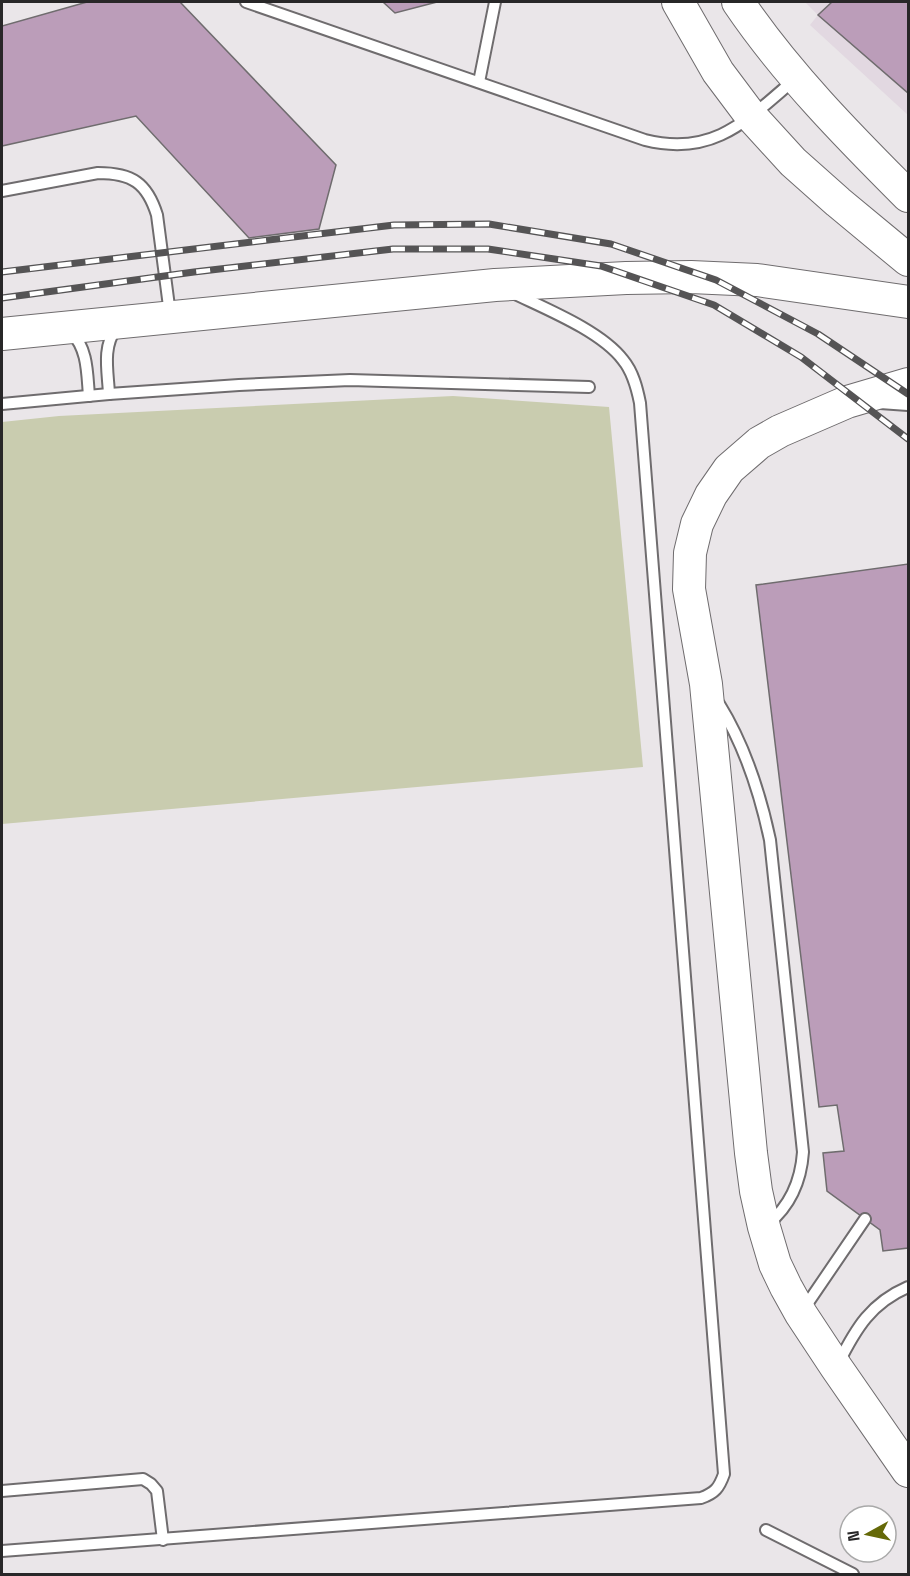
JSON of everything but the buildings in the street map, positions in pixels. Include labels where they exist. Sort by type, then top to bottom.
[{"type":"main road","points":[[678,2],[718,72],[751,116],[801,169],[909,260]]},
{"type":"main road","points":[[738,2],[796,78],[868,156],[909,196]]},
{"type":"main road","points":[[2,333],[495,285],[626,278],[691,276],[756,280],[909,302]]},
{"type":"main road","points":[[909,384],[847,402],[780,431],[759,443],[729,469],[711,495],[697,524],[690,553],[689,577],[689,589],[706,684],[751,1153],[764,1227],[775,1264],[801,1314],[909,1471]]},
{"type":"lane","points":[[246,2],[662,144],[696,144],[732,130],[796,78]]},
{"type":"lane","points":[[479,82],[495,2]]},
{"type":"lane","points":[[2,190],[98,173],[114,172],[130,177],[143,187],[152,200],[157,215],[170,317]]},
{"type":"lane","points":[[2,1551],[701,1498],[713,1494],[720,1486],[724,1474],[640,403],[635,381],[623,360],[605,342],[585,329],[495,285]]},
{"type":"lane","points":[[109,394],[107,350],[114,332],[125,321]]},
{"type":"lane","points":[[66,327],[74,335],[85,354],[89,396]]},
{"type":"lane","points":[[2,404],[239,385],[350,380],[589,387]]},
{"type":"lane","points":[[847,402],[909,405]]},
{"type":"lane","points":[[706,684],[721,708],[746,759],[761,803],[770,840],[803,1152],[800,1176],[795,1191],[787,1205],[764,1227]]},
{"type":"lane","points":[[801,1314],[865,1219]]},
{"type":"lane","points":[[836,1367],[851,1338],[869,1313],[887,1298],[909,1287]]},
{"type":"lane","points":[[2,1491],[143,1479],[157,1491],[163,1539]]},
{"type":"lane","points":[[766,1530],[853,1575]]},
{"type":"shaded area","points":[[805,2],[908,2],[908,115],[810,25],[818,15]]},
{"type":"green space","points":[[453,396],[609,407],[643,767],[2,824],[2,422],[59,416]]},
{"type":"railway","points":[[2,272],[394,225],[489,224],[611,244],[716,280],[818,334],[908,394]]},
{"type":"railway","points":[[2,298],[194,272],[393,249],[488,249],[601,266],[714,305],[801,357],[908,439]]}]
